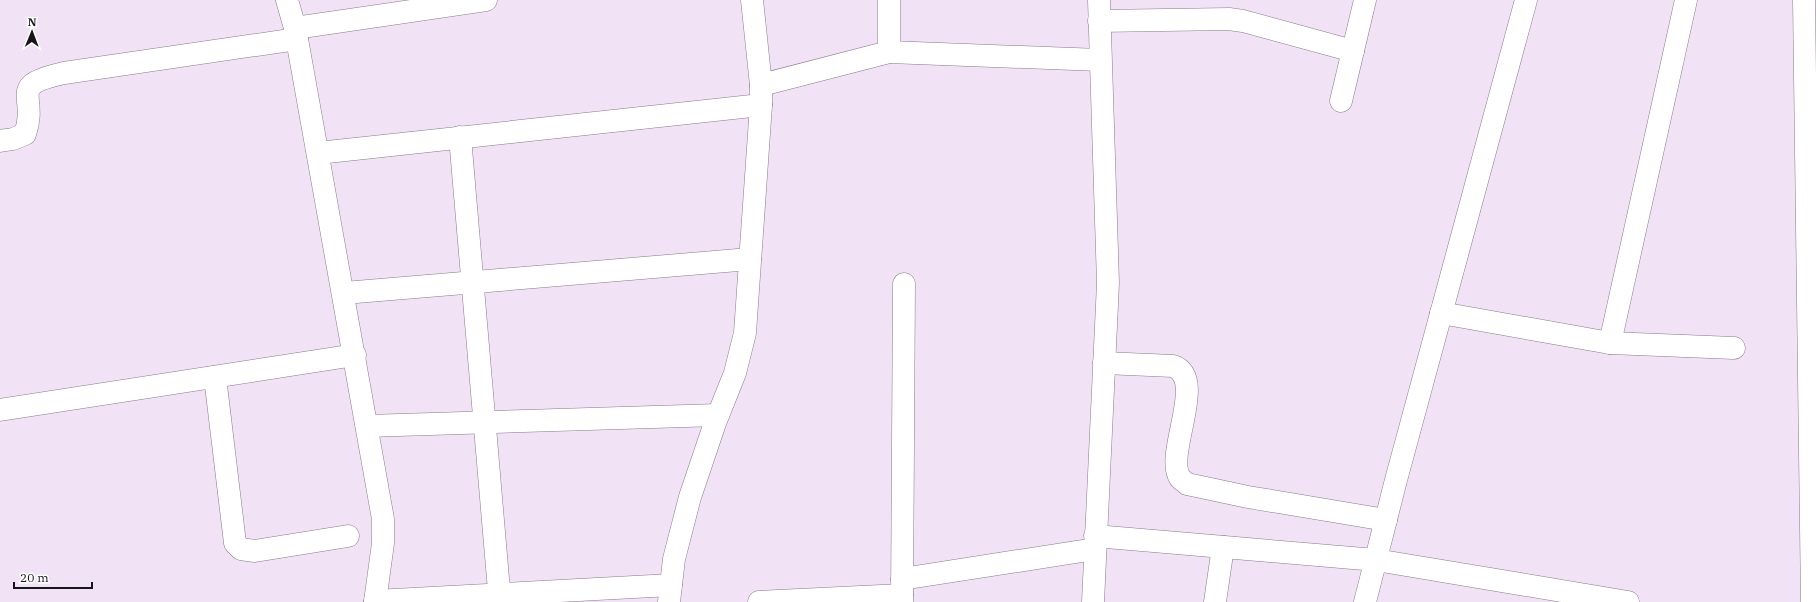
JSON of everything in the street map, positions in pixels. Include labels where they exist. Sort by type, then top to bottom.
[{"type":"street","points":[[287,0],[296,33],[344,293],[383,519],[383,544],[375,602],[670,594],[674,558],[690,497],[718,415],[735,373],[745,333],[761,95],[752,0]]},
{"type":"street","points":[[0,141],[13,139],[25,134],[29,121],[27,92],[32,83],[44,77],[64,72],[486,0]]},
{"type":"street","points":[[889,0],[889,52]]},
{"type":"street","points":[[1093,602],[1108,283],[1099,0]]},
{"type":"street","points":[[1341,101],[1365,0]]},
{"type":"street","points":[[1365,602],[1441,313],[1526,0]]},
{"type":"street","points":[[1610,343],[1686,0]]},
{"type":"street","points":[[1804,0],[1812,602]]},
{"type":"street","points":[[1099,21],[1229,19],[1243,21],[1353,51]]},
{"type":"street","points":[[318,153],[460,138],[761,95],[889,52],[1100,60]]},
{"type":"street","points":[[460,138],[499,598]]},
{"type":"street","points":[[344,293],[750,258]]},
{"type":"street","points":[[902,592],[904,284]]},
{"type":"street","points":[[1441,313],[1610,343],[1734,348]]},
{"type":"street","points":[[0,410],[355,355]]},
{"type":"street","points":[[1104,362],[1173,366],[1180,368],[1187,380],[1187,396],[1177,462],[1180,477],[1187,484],[1248,497],[1386,520]]},
{"type":"street","points":[[215,377],[235,543],[241,549],[256,551],[348,536]]},
{"type":"street","points":[[367,426],[718,415]]},
{"type":"street","points":[[759,602],[902,592],[1095,542],[1223,547],[1376,560],[1628,602]]},
{"type":"street","points":[[1215,602],[1223,547]]}]
